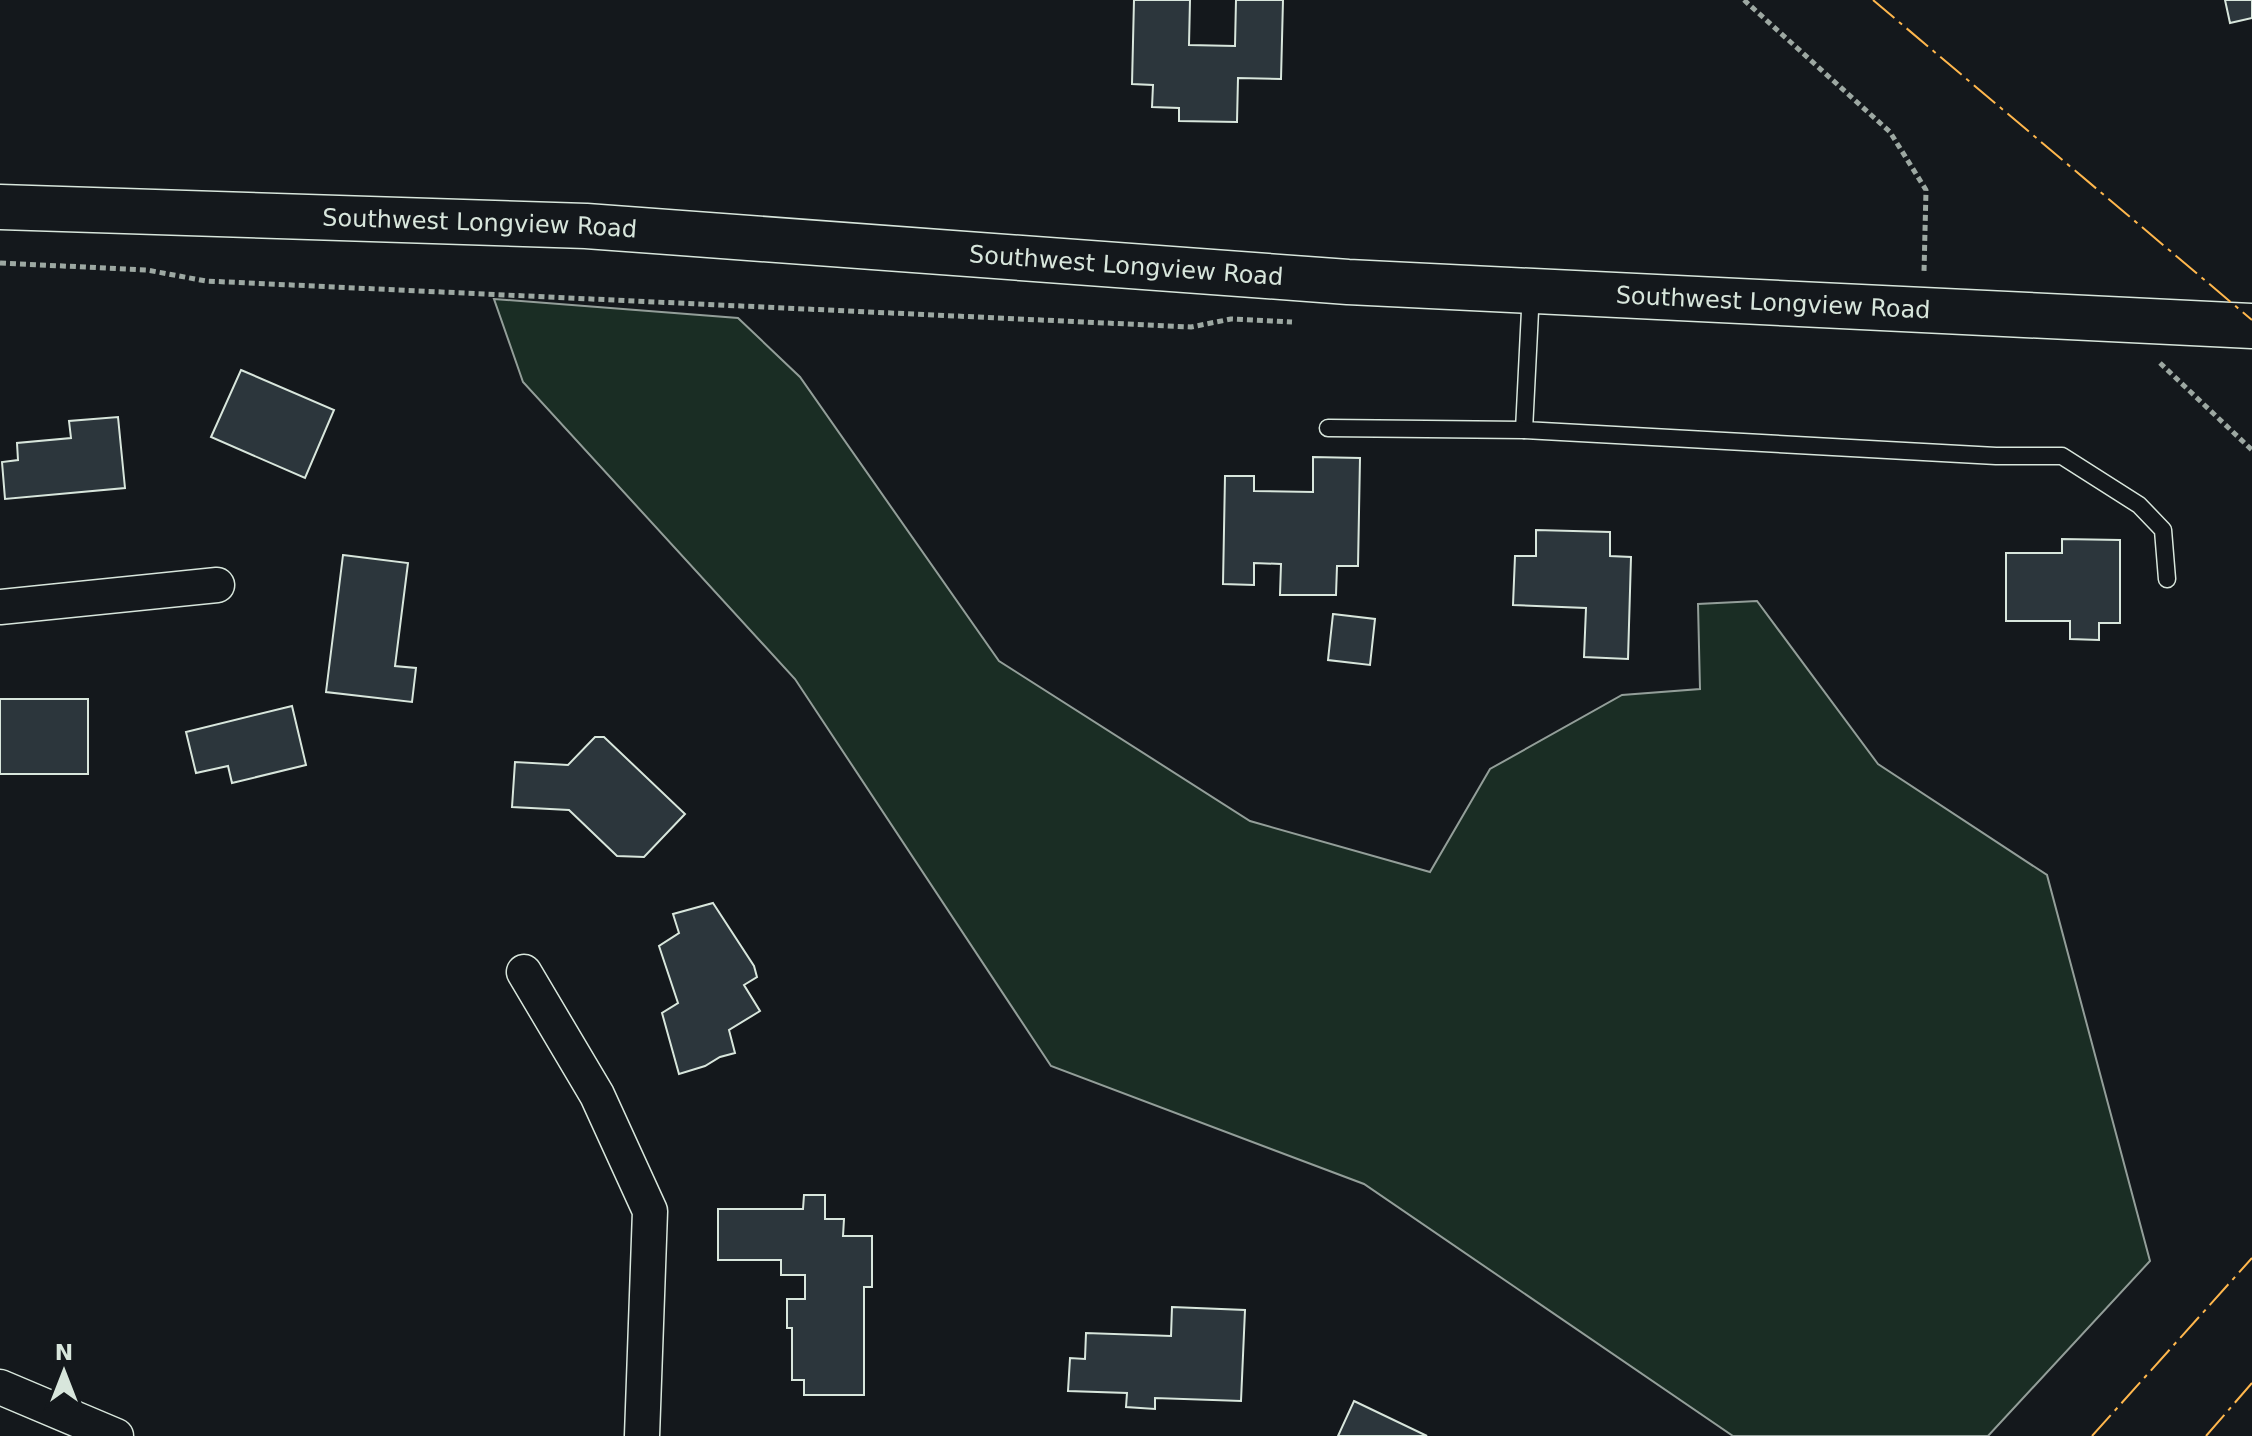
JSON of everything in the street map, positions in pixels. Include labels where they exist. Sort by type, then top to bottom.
[{"type":"street","name":"Southwest Longview Road","points":[[0,207],[586,226],[1348,282],[2252,326]]},
{"type":"street","points":[[0,607],[217,585]]},
{"type":"street","points":[[524,972],[597,1095],[650,1211],[642,1436]]},
{"type":"street","points":[[0,1387],[116,1436]]},
{"type":"lane","points":[[1524,430],[1531,290]]},
{"type":"lane","points":[[1328,428],[1524,430],[1996,456],[2062,456],[2139,505],[2163,530],[2167,579]]},
{"type":"path","points":[[1744,0],[1890,132],[1926,190],[1925,262]]},
{"type":"path","points":[[0,263],[147,270],[206,281],[1159,326],[1191,327],[1231,319],[1294,322]]},
{"type":"path","points":[[2159,361],[2252,450]]},
{"type":"green space","points":[[494,299],[738,318],[800,377],[999,661],[1250,821],[1430,872],[1490,769],[1622,695],[1700,689],[1698,604],[1757,601],[1878,764],[2047,875],[2150,1261],[1988,1436],[1733,1436],[1364,1184],[1051,1066],[795,679],[523,382]]},
{"type":"building","points":[[1134,0],[1190,0],[1189,45],[1235,46],[1236,0],[1283,0],[1281,79],[1238,78],[1237,122],[1179,121],[1179,108],[1152,107],[1153,85],[1132,84]]},
{"type":"building","points":[[2225,0],[2252,0],[2252,18],[2230,23]]},
{"type":"building","points":[[241,370],[334,410],[305,478],[211,437]]},
{"type":"building","points":[[118,417],[125,488],[5,499],[2,462],[18,460],[17,443],[71,438],[69,421]]},
{"type":"building","points":[[1313,457],[1360,458],[1358,566],[1337,566],[1336,595],[1280,595],[1281,564],[1254,563],[1254,585],[1223,584],[1225,476],[1254,476],[1254,491],[1313,492]]},
{"type":"building","points":[[1536,530],[1610,532],[1610,556],[1631,557],[1628,659],[1584,657],[1586,608],[1513,605],[1515,556],[1536,556]]},
{"type":"building","points":[[2062,539],[2120,540],[2120,623],[2099,623],[2099,640],[2070,639],[2070,621],[2006,621],[2006,553],[2062,553]]},
{"type":"building","points":[[343,555],[408,563],[395,666],[416,668],[412,702],[326,692]]},
{"type":"building","points":[[1333,614],[1375,619],[1370,665],[1328,660]]},
{"type":"building","points":[[0,699],[88,699],[88,774],[0,774]]},
{"type":"building","points":[[292,706],[306,765],[232,783],[228,766],[196,773],[186,732]]},
{"type":"building","points":[[595,737],[604,737],[685,814],[644,857],[617,856],[569,810],[512,807],[515,762],[568,765]]},
{"type":"building","points":[[713,903],[754,966],[757,977],[744,985],[760,1011],[729,1030],[735,1053],[679,1074],[662,1013],[678,1003],[659,946],[679,933],[673,914]]},
{"type":"building","points":[[804,1195],[825,1195],[825,1219],[844,1219],[843,1236],[872,1236],[872,1287],[864,1287],[864,1395],[804,1395],[804,1380],[792,1380],[792,1328],[787,1328],[787,1299],[805,1299],[805,1275],[781,1275],[781,1260],[718,1260],[718,1209],[803,1209]]},
{"type":"building","points":[[1172,1307],[1245,1310],[1241,1401],[1155,1398],[1155,1409],[1126,1407],[1127,1393],[1068,1391],[1070,1358],[1085,1359],[1086,1333],[1171,1336]]},
{"type":"building","points":[[1354,1401],[1427,1436],[1338,1436]]},
{"type":"power","points":[[1873,0],[2252,320]]},
{"type":"power","points":[[2092,1436],[2252,1258]]},
{"type":"power","points":[[2206,1436],[2252,1383]]}]
